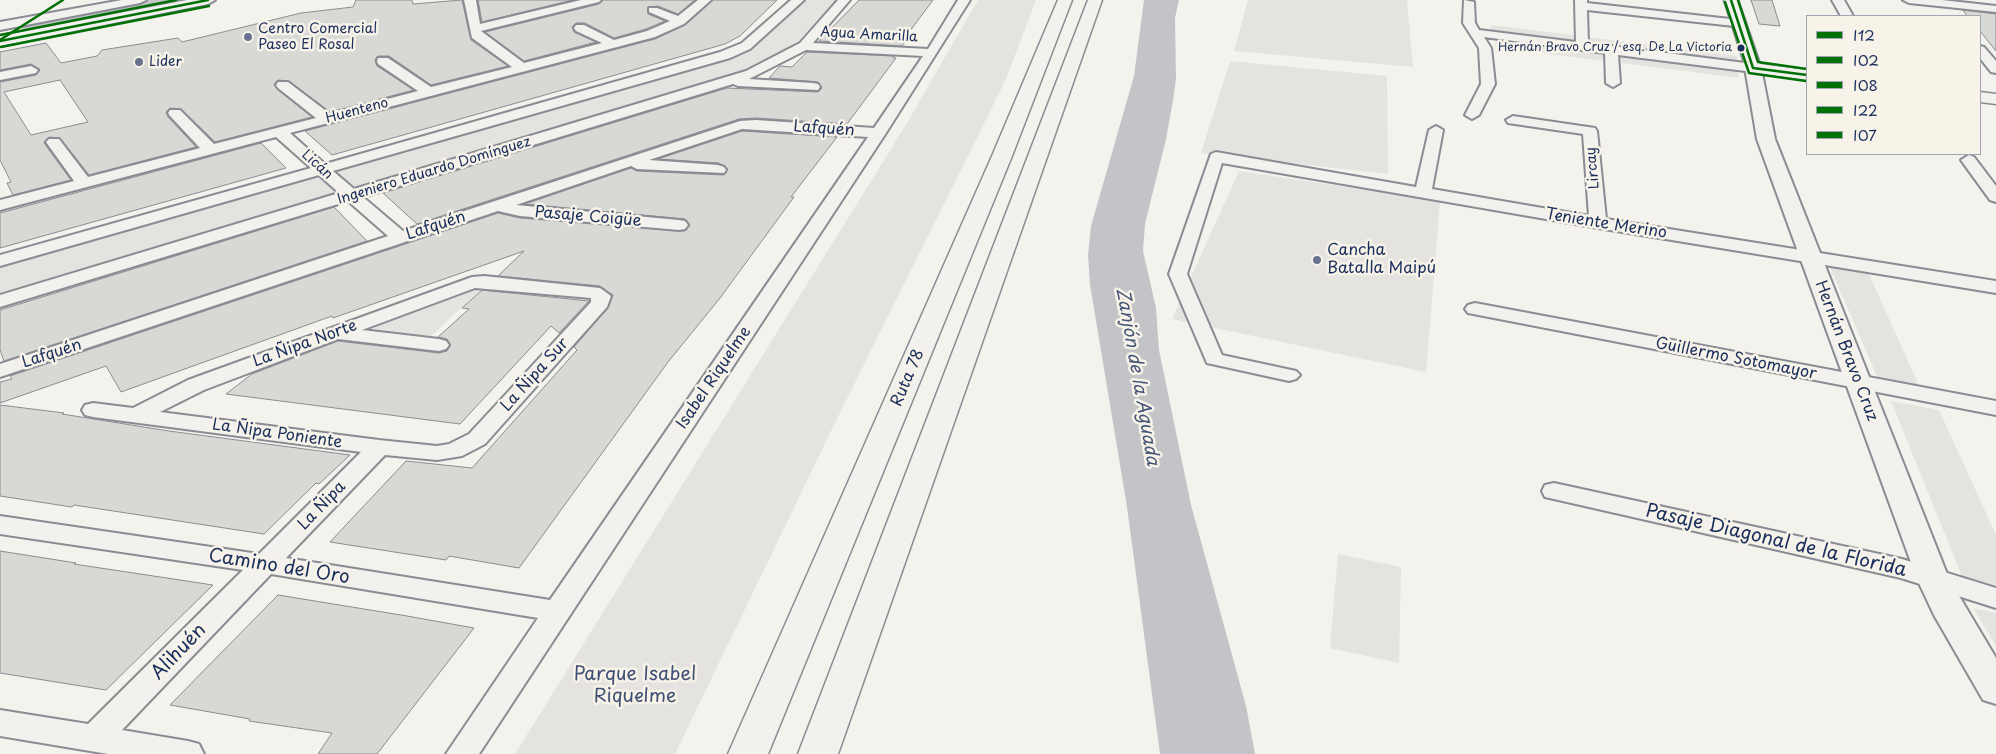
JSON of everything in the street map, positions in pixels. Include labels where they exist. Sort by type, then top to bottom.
[{"type":"main road","name":"Ruta 78","points":[[748,754],[1002,156],[1065,0]]},
{"type":"main road","points":[[818,754],[1094,0]]},
{"type":"main road","name":"Hernán Bravo Cruz","points":[[1731,0],[1753,68]]},
{"type":"main road","points":[[1753,68],[1806,75]]},
{"type":"main road","points":[[1981,96],[1996,99]]},
{"type":"street","points":[[0,41],[63,0]]},
{"type":"street","points":[[0,26],[140,0]]},
{"type":"street","points":[[0,41],[208,0]]},
{"type":"street","points":[[475,28],[595,0]]},
{"type":"street","name":"Huenteno","points":[[0,205],[660,31],[680,21],[705,0]]},
{"type":"street","name":"Ingeniero Eduardo Domínguez","points":[[0,261],[725,55],[746,46],[798,0]]},
{"type":"street","name":"Ingeniero Eduardo Domínguez","points":[[0,301],[730,81],[767,68],[804,46],[844,0]]},
{"type":"street","name":"Isabel Riquelme","points":[[462,754],[879,133],[932,53],[964,0]]},
{"type":"street","points":[[1838,0],[1846,15]]},
{"type":"street","points":[[1909,0],[1996,9]]},
{"type":"street","points":[[474,1],[476,35],[522,68]]},
{"type":"street","points":[[1468,2],[1469,23],[1478,33],[1485,48],[1488,84],[1472,115]]},
{"type":"street","points":[[1582,46],[1581,3],[1739,24]]},
{"type":"street","points":[[1942,3],[1951,15]]},
{"type":"street","points":[[653,10],[680,21]]},
{"type":"street","points":[[580,28],[613,44]]},
{"type":"street","points":[[1478,33],[1753,68]]},
{"type":"street","name":"Agua Amarilla","points":[[804,46],[932,53]]},
{"type":"street","points":[[1611,50],[1613,84]]},
{"type":"street","points":[[1987,55],[1996,70]]},
{"type":"street","points":[[383,61],[429,92]]},
{"type":"street","name":"Hernán Bravo Cruz","points":[[1753,68],[1762,126],[1933,579],[1946,606],[1996,689]]},
{"type":"street","points":[[0,76],[31,70]]},
{"type":"street","points":[[730,81],[813,87]]},
{"type":"street","points":[[283,85],[327,119]]},
{"type":"street","points":[[175,113],[211,150]]},
{"type":"street","name":"Lircay","points":[[1513,120],[1590,131],[1598,223]]},
{"type":"street","name":"Lafquén","points":[[0,371],[746,124],[879,133]]},
{"type":"street","points":[[1423,192],[1436,130]]},
{"type":"street","name":"Licán","points":[[279,132],[400,238]]},
{"type":"street","points":[[54,142],[84,183]]},
{"type":"street","name":"Teniente Merino","points":[[1289,375],[1214,359],[1178,274],[1216,157],[1598,223],[1996,287]]},
{"type":"street","points":[[1969,160],[1996,197]]},
{"type":"street","points":[[627,163],[718,170]]},
{"type":"street","name":"Pasaje Coigüe","points":[[498,206],[520,211],[679,225]]},
{"type":"street","name":"La Ñipa Sur","points":[[461,449],[477,439],[600,303],[601,296],[593,292],[477,282]]},
{"type":"street","name":"La Ñipa Norte","points":[[137,415],[196,385],[477,282]]},
{"type":"street","name":"Guillermo Sotomayor","points":[[1475,309],[1996,408]]},
{"type":"street","points":[[336,333],[438,345]]},
{"type":"street","name":"La Ñipa Poniente","points":[[93,410],[436,454],[461,449]]},
{"type":"street","name":"La Ñipa","points":[[265,564],[379,447]]},
{"type":"street","name":"Pasaje Diagonal de la Florida","points":[[1554,491],[1893,566],[1996,598]]},
{"type":"street","name":"Camino del Oro","points":[[0,525],[265,564],[557,611]]},
{"type":"street","name":"Alihuén","points":[[94,739],[265,564]]},
{"type":"street","points":[[0,723],[188,754]]},
{"type":"shaded area","points":[[802,0],[836,0],[793,46],[778,57],[746,72],[0,296],[0,265],[752,47],[766,37]]},
{"type":"shaded area","name":"Parque Isabel Riquelme","points":[[978,0],[1036,0],[1006,79],[831,431],[675,754],[515,754],[904,128]]},
{"type":"shaded area","points":[[1248,0],[1407,0],[1413,67],[1234,51]]},
{"type":"shaded area","points":[[1492,25],[1737,56],[1738,63],[1490,31]]},
{"type":"shaded area","points":[[1497,38],[1737,70],[1739,78],[1495,47]]},
{"type":"shaded area","points":[[1230,61],[1387,76],[1388,174],[1201,153]]},
{"type":"shaded area","name":"Cancha Batalla Maipú","points":[[1239,171],[1440,201],[1426,372],[1172,319]]},
{"type":"shaded area","points":[[1829,265],[1868,272],[1921,390],[1880,383]]},
{"type":"shaded area","points":[[473,287],[482,288],[428,339],[369,332],[368,327]]},
{"type":"shaded area","points":[[1891,401],[1939,410],[1996,535],[1996,593],[1966,586]]},
{"type":"shaded area","points":[[1338,554],[1401,567],[1399,663],[1330,648]]},
{"type":"shaded area","points":[[1973,608],[1996,613],[1996,646]]},
{"type":"water","name":"Zanjón de la Aguada","points":[[1144,0],[1179,0],[1175,18],[1176,79],[1173,101],[1166,139],[1145,224],[1143,251],[1156,308],[1159,350],[1191,505],[1246,706],[1255,754],[1160,754],[1127,507],[1090,285],[1088,255],[1091,226],[1134,76]]},
{"type":"building","points":[[356,0],[412,0],[413,4],[462,0],[471,40],[508,66],[431,85],[389,56],[378,56],[375,60],[377,66],[414,90],[330,112],[289,81],[278,80],[274,84],[277,89],[312,117],[215,142],[181,109],[170,108],[166,112],[168,117],[196,147],[89,175],[60,138],[49,137],[44,143],[71,180],[13,195],[7,183],[11,182],[0,160],[0,82],[36,75],[40,70],[31,64],[0,70],[0,52],[46,43],[61,63],[97,56],[102,50],[178,38],[182,42],[301,13],[353,7]],"holes":[[[60,80],[88,122],[31,135],[4,92]]]},
{"type":"building","points":[[478,0],[573,0],[482,22]]},
{"type":"building","points":[[603,0],[695,0],[678,14],[658,6],[648,7],[648,14],[665,21],[646,29],[614,38],[585,23],[576,23],[572,27],[574,32],[596,42],[524,61],[485,32],[599,4]]},
{"type":"building","points":[[713,0],[777,0],[740,36],[725,44],[332,155],[305,131],[655,39],[685,25]]},
{"type":"building","points":[[859,0],[933,0],[904,39],[907,39],[902,46],[819,41]]},
{"type":"building","points":[[1751,0],[1772,0],[1780,26],[1759,24]]},
{"type":"building","points":[[1963,10],[1996,14],[1996,51],[1981,32],[1981,15],[1966,15]]},
{"type":"building","points":[[807,52],[894,56],[893,58],[896,58],[847,124],[756,118],[739,119],[417,224],[383,193],[727,88],[818,92],[822,88],[818,82],[769,78],[780,66],[792,67]]},
{"type":"building","points":[[742,131],[837,137],[791,197],[794,197],[720,298],[668,362],[519,568],[449,556],[446,560],[330,542],[406,461],[472,468],[577,350],[574,347],[608,308],[613,295],[600,286],[498,276],[524,251],[333,318],[332,316],[121,392],[106,366],[0,403],[0,382],[12,379],[10,376],[498,213],[520,218],[685,231],[690,225],[685,219],[525,204],[631,168],[637,171],[724,175],[728,169],[719,163],[658,159]]},
{"type":"building","points":[[261,143],[286,168],[0,248],[0,213]]},
{"type":"building","points":[[334,207],[367,241],[4,361],[0,350],[0,310]]},
{"type":"building","points":[[482,290],[589,301],[559,333],[551,326],[460,424],[226,394],[252,374],[338,341],[439,353],[447,351],[450,344],[447,339],[438,337],[469,309],[462,308]]},
{"type":"building","points":[[0,405],[64,413],[62,414],[169,431],[350,455],[319,484],[316,483],[264,534],[74,505],[72,507],[0,496]]},
{"type":"building","points":[[0,551],[213,585],[106,690],[0,673]]},
{"type":"building","points":[[278,595],[474,628],[377,754],[318,754],[332,733],[249,721],[250,719],[170,705]]},
{"type":"waterway","points":[[27,27],[167,0]]},
{"type":"transit line","name":"I22","points":[[0,40],[63,0]]},
{"type":"transit line","name":"I08","points":[[0,35],[176,0]]},
{"type":"transit line","name":"I12","points":[[0,41],[208,0]]},
{"type":"transit line","name":"I12","points":[[1731,0],[1753,68],[1806,75]]},
{"type":"transit line","points":[[1738,0],[1758,62],[1806,69]]},
{"type":"transit line","name":"I07","points":[[1725,2],[1749,73],[1806,81]]},
{"type":"transit line","name":"I02","points":[[1,47],[209,6]]},
{"type":"place","name":"Centro Comercial Paseo El Rosal","points":[[248,37]]},
{"type":"place","name":"Hernán Bravo Cruz / esq. De La Victoria","points":[[1741,48]]},
{"type":"place","name":"Lider","points":[[139,62]]},
{"type":"place","name":"Cancha Batalla Maipú","points":[[1317,260]]}]
